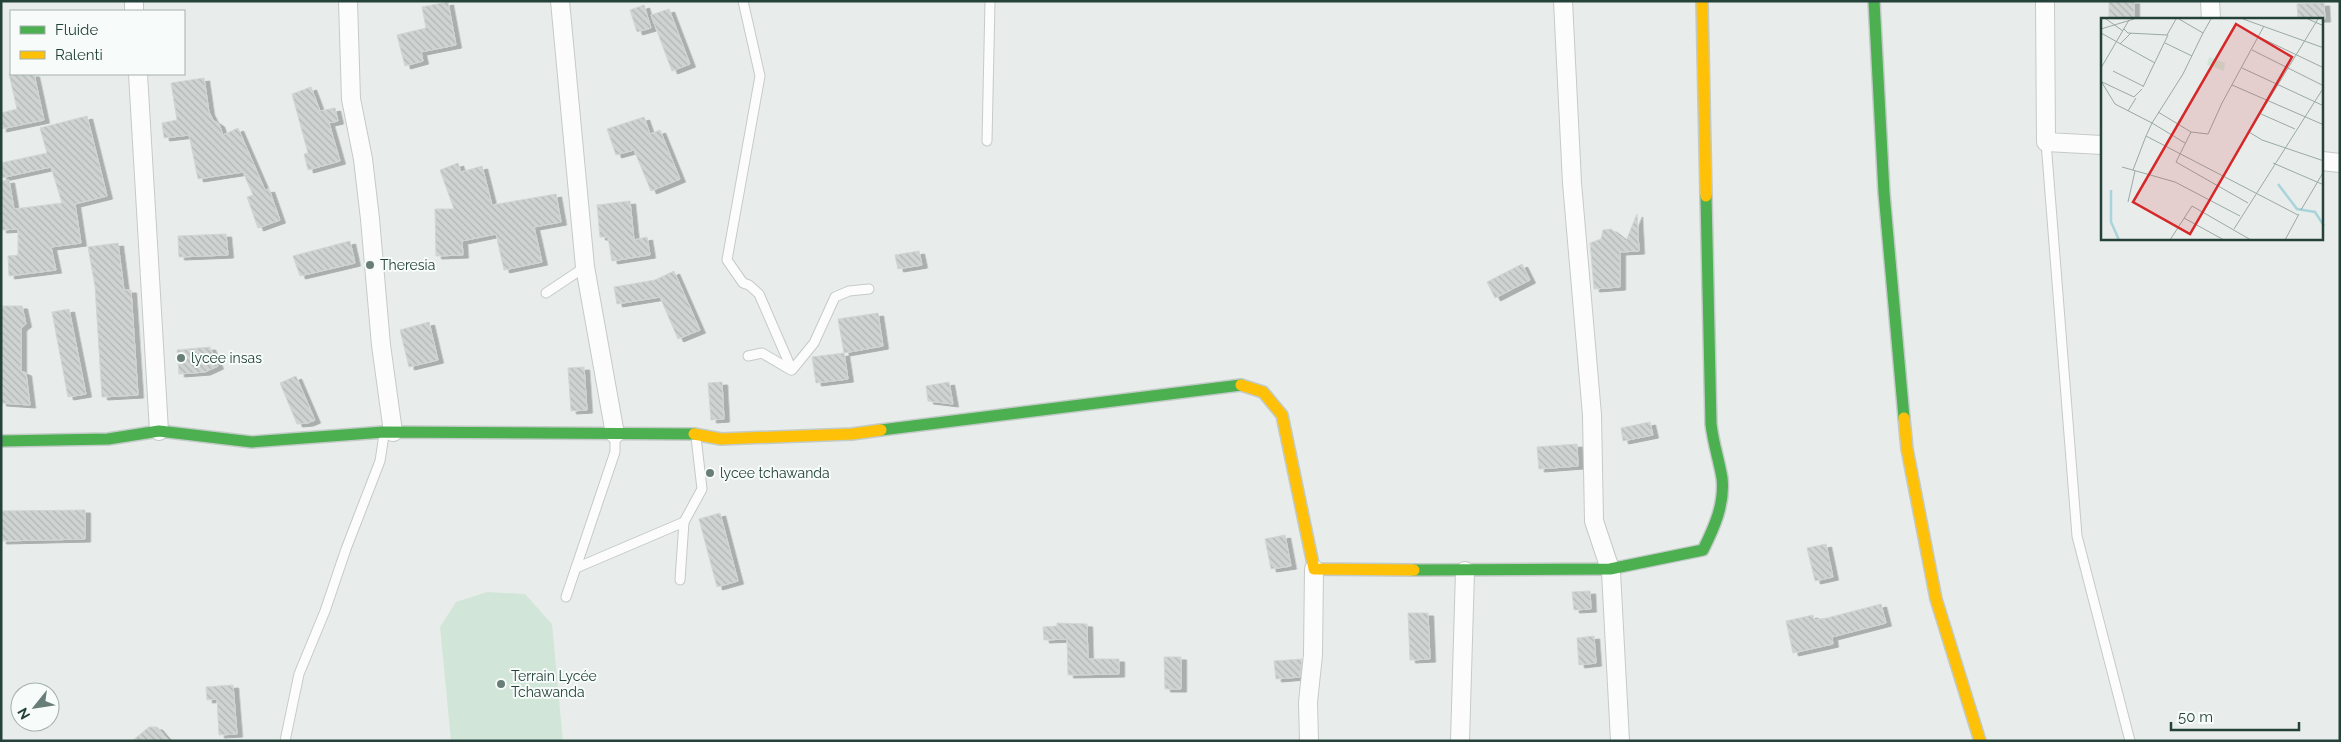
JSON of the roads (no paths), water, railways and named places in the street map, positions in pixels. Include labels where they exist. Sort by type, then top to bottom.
[{"type":"street","points":[[348,1],[351,99],[363,159],[377,279],[388,432]]},
{"type":"street","points":[[560,1],[585,267],[615,434]]},
{"type":"street","points":[[1563,1],[1572,183],[1592,415],[1594,521],[1610,568],[1620,741]]},
{"type":"street","points":[[1314,569],[1465,570],[1610,568],[1702,550],[1718,521],[1722,480],[1713,445],[1711,424],[1702,1]]},
{"type":"street","points":[[1874,1],[1884,194],[1906,449],[1936,599],[1980,741]]},
{"type":"street","points":[[2045,1],[2046,142],[2101,145]]},
{"type":"street","points":[[2210,1],[2211,18]]},
{"type":"street","points":[[138,75],[160,431]]},
{"type":"street","points":[[2324,161],[2340,163]]},
{"type":"street","points":[[1,441],[108,439],[160,431],[252,442],[388,432],[695,434],[721,439],[852,434],[1244,385],[1264,392],[1282,415],[1314,569],[1313,654],[1308,702],[1309,741]]},
{"type":"street","points":[[1460,741],[1465,570]]},
{"type":"lane","points":[[743,1],[760,76],[727,260],[743,283],[749,285],[759,294],[792,370]]},
{"type":"lane","points":[[987,140],[990,1]]},
{"type":"lane","points":[[2046,142],[2077,536],[2130,741]]},
{"type":"lane","points":[[546,293],[585,267]]},
{"type":"lane","points":[[792,370],[814,343],[836,297],[849,291],[869,290]]},
{"type":"lane","points":[[748,356],[762,353],[792,370]]},
{"type":"lane","points":[[285,741],[299,674],[325,611],[346,548],[380,461],[388,432]]},
{"type":"lane","points":[[566,597],[615,452],[615,434]]},
{"type":"lane","points":[[680,580],[684,522],[702,489],[695,434]]},
{"type":"lane","points":[[576,568],[684,522]]},
{"type":"place","name":"Theresia","points":[[370,265]]},
{"type":"place","name":"lycee insas","points":[[181,358]]},
{"type":"place","name":"lycee tchawanda","points":[[710,473]]},
{"type":"place","name":"Terrain Lycée Tchawanda","points":[[501,684]]}]
